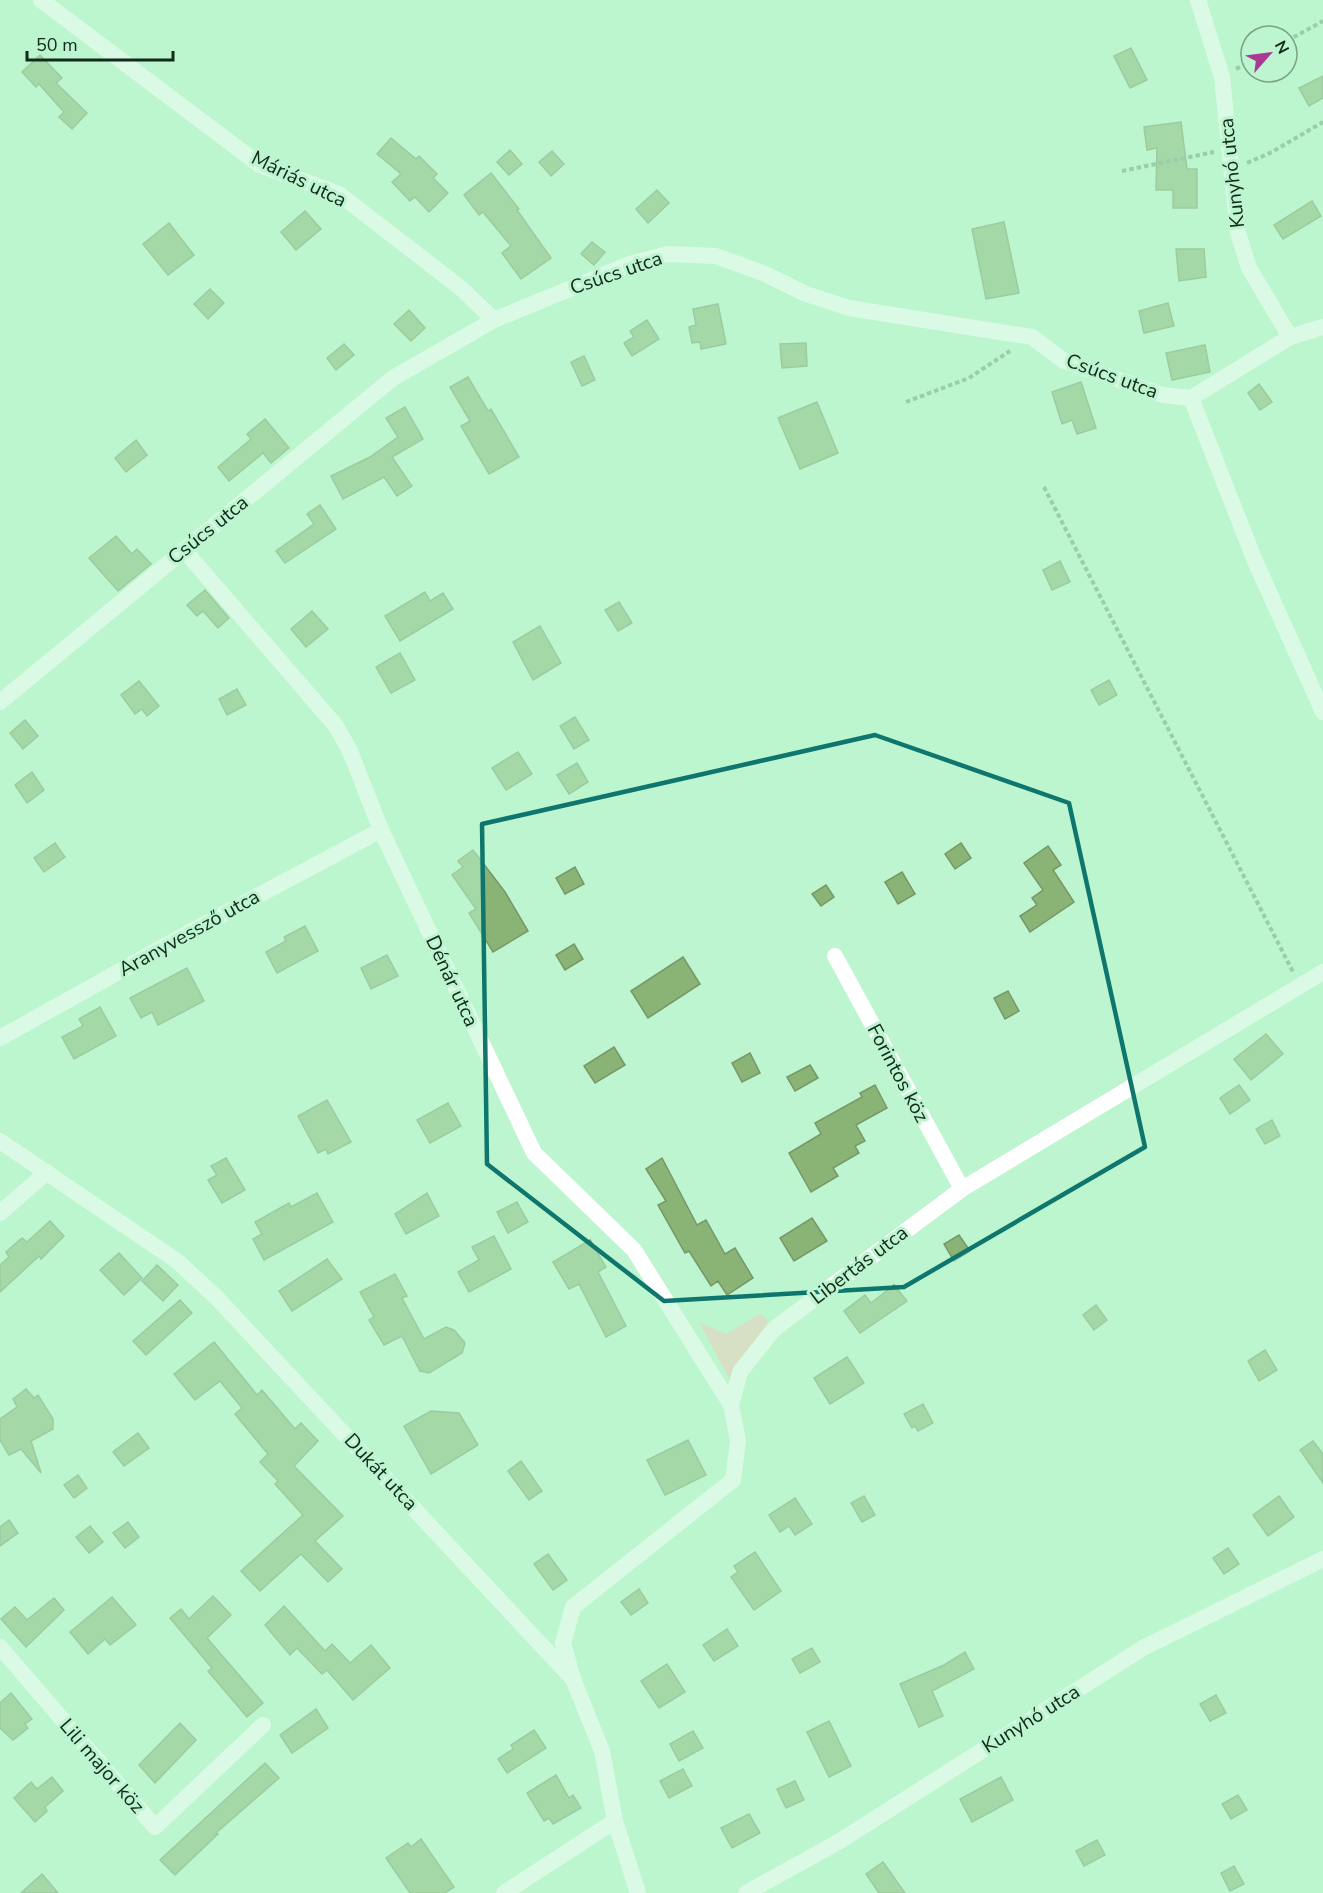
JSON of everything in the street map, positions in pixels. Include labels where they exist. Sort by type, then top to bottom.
[{"type":"street","name":"Máriás utca","points":[[41,0],[260,165],[339,194],[462,289],[494,320]]},
{"type":"street","name":"Kunyhó utca","points":[[1198,0],[1222,77],[1238,233],[1249,268],[1290,337]]},
{"type":"street","name":"Csúcs utca","points":[[0,702],[393,378],[494,320],[630,264],[668,254],[716,256],[765,274],[806,294],[849,308],[1032,337],[1064,361],[1162,395],[1191,398]]},
{"type":"street","points":[[1323,327],[1290,337],[1191,398],[1256,561],[1323,712]]},
{"type":"street","name":"Dénár utca","points":[[184,550],[336,726],[350,751],[381,830],[534,1153],[634,1250],[731,1405]]},
{"type":"street","name":"Aranyvessző utca","points":[[0,1038],[188,933],[381,830]]},
{"type":"street","name":"Forintos köz","points":[[835,956],[962,1189]]},
{"type":"street","name":"Libertás utca","points":[[573,1679],[563,1642],[573,1607],[733,1479],[738,1441],[731,1405],[740,1372],[774,1329],[962,1189],[1323,972]]},
{"type":"street","name":"Dukát utca","points":[[0,1141],[177,1261],[216,1297],[573,1679],[602,1751],[615,1821],[639,1893]]},
{"type":"street","points":[[0,1213],[46,1172]]},
{"type":"street","name":"Kunyhó utca","points":[[746,1893],[840,1841],[1143,1648],[1323,1559]]},
{"type":"street","name":"Lili major köz","points":[[0,1647],[155,1827],[263,1725]]},
{"type":"street","points":[[504,1893],[615,1821]]},
{"type":"path","points":[[1299,34],[1323,21]]},
{"type":"path","points":[[1230,171],[1272,152],[1323,122]]},
{"type":"path","points":[[1122,171],[1230,148]]},
{"type":"path","points":[[906,402],[969,378],[1032,337]]},
{"type":"path","points":[[1044,487],[1300,986]]},
{"type":"highlighted area","points":[[875,735],[1069,803],[1145,1147],[904,1287],[664,1301],[487,1164],[482,824]]},
{"type":"shaded area","points":[[761,1313],[770,1324],[732,1384],[699,1322],[726,1334]]},
{"type":"building","points":[[1131,48],[1147,80],[1130,88],[1114,56]]},
{"type":"building","points":[[40,55],[62,78],[56,83],[87,113],[72,129],[59,117],[64,112],[39,84],[36,87],[22,72]]},
{"type":"building","points":[[1323,76],[1323,98],[1309,106],[1299,88]]},
{"type":"building","points":[[1181,122],[1187,169],[1197,169],[1197,208],[1173,208],[1173,190],[1156,190],[1157,148],[1147,150],[1144,127]]},
{"type":"building","points":[[391,138],[416,159],[419,156],[437,174],[433,178],[448,193],[429,212],[415,197],[410,201],[392,182],[401,174],[377,154]]},
{"type":"building","points":[[510,150],[522,164],[509,175],[497,162]]},
{"type":"building","points":[[552,151],[564,164],[551,176],[539,162]]},
{"type":"building","points":[[491,173],[519,209],[517,210],[551,258],[521,279],[502,253],[511,246],[483,212],[479,215],[464,195]]},
{"type":"building","points":[[657,190],[669,203],[648,223],[636,209]]},
{"type":"building","points":[[1312,201],[1321,216],[1283,239],[1274,225]]},
{"type":"building","points":[[305,211],[321,229],[296,250],[281,232]]},
{"type":"building","points":[[1004,222],[1019,293],[986,299],[972,229]]},
{"type":"building","points":[[169,223],[194,255],[168,275],[143,244]]},
{"type":"building","points":[[592,242],[605,252],[594,265],[581,254]]},
{"type":"building","points":[[1176,249],[1204,249],[1206,277],[1179,281]]},
{"type":"building","points":[[210,289],[224,303],[208,319],[194,304]]},
{"type":"building","points":[[1168,303],[1174,326],[1144,333],[1139,311]]},
{"type":"building","points":[[718,304],[726,344],[701,349],[700,342],[692,343],[689,327],[696,325],[693,309]]},
{"type":"building","points":[[409,310],[425,328],[411,341],[394,324]]},
{"type":"building","points":[[647,320],[659,339],[632,356],[624,343],[634,337],[630,331]]},
{"type":"building","points":[[806,343],[807,366],[782,368],[780,344]]},
{"type":"building","points":[[344,344],[354,355],[336,370],[327,358]]},
{"type":"building","points":[[1205,345],[1210,372],[1172,380],[1166,353]]},
{"type":"building","points":[[584,356],[595,380],[582,386],[571,362]]},
{"type":"building","points":[[468,377],[488,411],[491,409],[519,457],[489,474],[461,426],[470,421],[450,387]]},
{"type":"building","points":[[1081,382],[1096,428],[1077,434],[1072,420],[1062,424],[1052,392]]},
{"type":"building","points":[[1259,384],[1272,402],[1260,410],[1248,393]]},
{"type":"building","points":[[817,402],[838,453],[800,469],[778,418]]},
{"type":"building","points":[[405,407],[423,439],[392,457],[412,486],[397,496],[384,477],[343,499],[331,476],[370,457],[398,437],[386,418]]},
{"type":"building","points":[[265,419],[289,448],[271,463],[263,453],[229,481],[218,467],[251,439],[247,434]]},
{"type":"building","points":[[136,440],[147,455],[126,472],[115,458]]},
{"type":"building","points":[[320,505],[336,529],[285,563],[276,551],[314,524],[307,514]]},
{"type":"building","points":[[116,536],[132,554],[137,549],[151,564],[118,591],[89,558]]},
{"type":"building","points":[[1060,561],[1070,582],[1052,590],[1043,570]]},
{"type":"building","points":[[205,590],[229,618],[218,628],[203,611],[197,616],[187,605]]},
{"type":"building","points":[[425,592],[430,601],[443,593],[453,609],[400,641],[385,616]]},
{"type":"building","points":[[619,602],[632,623],[618,631],[605,610]]},
{"type":"building","points":[[312,611],[328,629],[306,647],[291,629]]},
{"type":"building","points":[[540,626],[561,663],[533,680],[513,642]]},
{"type":"building","points":[[400,653],[415,680],[391,693],[376,667]]},
{"type":"building","points":[[1109,680],[1117,695],[1099,705],[1091,690]]},
{"type":"building","points":[[139,681],[159,706],[147,716],[142,709],[135,714],[121,695]]},
{"type":"building","points":[[237,689],[246,705],[227,715],[219,699]]},
{"type":"building","points":[[575,717],[589,740],[574,749],[560,726]]},
{"type":"building","points":[[25,720],[38,736],[23,749],[10,733]]},
{"type":"building","points":[[518,752],[532,774],[506,790],[492,768]]},
{"type":"building","points":[[577,763],[588,782],[569,794],[557,775]]},
{"type":"building","points":[[32,772],[44,790],[27,803],[15,785]]},
{"type":"building","points":[[55,843],[65,857],[44,872],[34,858]]},
{"type":"building","points":[[961,843],[971,858],[955,869],[945,854]]},
{"type":"building","points":[[1048,846],[1061,865],[1053,870],[1074,902],[1030,932],[1020,916],[1037,905],[1032,898],[1043,890],[1024,863]]},
{"type":"building","points":[[473,850],[505,892],[528,931],[493,952],[469,913],[476,909],[452,875],[463,867],[458,861]]},
{"type":"building","points":[[575,867],[584,884],[565,894],[556,878]]},
{"type":"building","points":[[902,872],[915,894],[898,904],[885,882]]},
{"type":"building","points":[[826,885],[834,897],[821,906],[812,894]]},
{"type":"building","points":[[305,926],[318,951],[277,973],[266,952],[286,941],[284,937]]},
{"type":"building","points":[[574,944],[583,959],[565,970],[556,955]]},
{"type":"building","points":[[387,955],[398,976],[371,989],[361,968]]},
{"type":"building","points":[[683,957],[700,984],[648,1018],[631,991]]},
{"type":"building","points":[[187,968],[204,1001],[158,1025],[152,1012],[141,1018],[130,998]]},
{"type":"building","points":[[1008,991],[1019,1011],[1005,1019],[994,998]]},
{"type":"building","points":[[100,1007],[116,1036],[74,1059],[62,1037],[83,1026],[79,1019]]},
{"type":"building","points":[[1266,1034],[1283,1054],[1251,1080],[1234,1059]]},
{"type":"building","points":[[614,1047],[625,1065],[595,1083],[584,1066]]},
{"type":"building","points":[[750,1053],[760,1073],[742,1082],[732,1063]]},
{"type":"building","points":[[810,1065],[818,1078],[795,1091],[787,1077]]},
{"type":"building","points":[[875,1085],[887,1108],[856,1125],[865,1141],[855,1146],[859,1153],[833,1168],[838,1176],[811,1192],[789,1153],[821,1134],[815,1123],[862,1097],[860,1093]]},
{"type":"building","points":[[1239,1085],[1250,1100],[1230,1114],[1220,1098]]},
{"type":"building","points":[[327,1100],[351,1142],[328,1154],[326,1149],[318,1153],[298,1116]]},
{"type":"building","points":[[448,1103],[461,1126],[430,1143],[417,1120]]},
{"type":"building","points":[[1272,1120],[1280,1136],[1265,1144],[1256,1129]]},
{"type":"building","points":[[226,1158],[245,1190],[222,1203],[208,1180],[217,1175],[211,1166]]},
{"type":"building","points":[[662,1158],[697,1225],[706,1220],[725,1254],[735,1248],[753,1278],[727,1295],[718,1281],[711,1286],[689,1251],[685,1253],[658,1205],[666,1201],[646,1169]]},
{"type":"building","points":[[317,1193],[333,1222],[264,1260],[253,1239],[262,1234],[255,1222],[289,1203],[291,1207]]},
{"type":"building","points":[[427,1193],[439,1216],[406,1234],[395,1214]]},
{"type":"building","points":[[517,1202],[528,1222],[508,1233],[497,1212]]},
{"type":"building","points":[[812,1218],[827,1241],[794,1261],[780,1238]]},
{"type":"building","points":[[50,1221],[64,1236],[41,1259],[39,1256],[0,1292],[0,1265],[9,1257],[6,1252],[22,1238],[27,1242]]},
{"type":"building","points":[[959,1235],[970,1251],[954,1261],[944,1244]]},
{"type":"building","points":[[494,1236],[511,1269],[469,1292],[458,1272],[479,1260],[472,1247]]},
{"type":"building","points":[[590,1240],[606,1267],[598,1272],[626,1326],[606,1337],[579,1284],[569,1289],[553,1262]]},
{"type":"building","points":[[119,1253],[142,1278],[124,1295],[100,1270]]},
{"type":"building","points":[[327,1259],[342,1279],[292,1311],[279,1291]]},
{"type":"building","points":[[157,1265],[178,1285],[163,1301],[142,1281]]},
{"type":"building","points":[[395,1274],[407,1296],[402,1298],[424,1339],[446,1327],[454,1330],[465,1343],[462,1353],[429,1373],[420,1371],[402,1336],[384,1345],[369,1320],[374,1317],[360,1292]]},
{"type":"building","points":[[894,1285],[907,1301],[860,1333],[844,1311],[865,1295],[871,1303]]},
{"type":"building","points":[[180,1300],[192,1313],[146,1355],[133,1341]]},
{"type":"building","points":[[1096,1305],[1107,1320],[1094,1330],[1083,1315]]},
{"type":"building","points":[[214,1342],[257,1395],[262,1390],[295,1429],[301,1423],[318,1441],[294,1466],[343,1516],[315,1541],[342,1569],[328,1582],[301,1554],[260,1591],[241,1571],[303,1515],[275,1484],[278,1481],[260,1462],[268,1454],[235,1414],[242,1408],[220,1381],[195,1400],[174,1374]]},
{"type":"building","points":[[1265,1350],[1277,1370],[1259,1381],[1248,1361]]},
{"type":"building","points":[[847,1357],[864,1383],[830,1404],[814,1378]]},
{"type":"building","points":[[26,1389],[34,1398],[38,1395],[53,1419],[53,1429],[31,1441],[41,1473],[21,1449],[9,1455],[0,1440],[0,1419],[17,1407],[13,1399]]},
{"type":"building","points":[[923,1404],[933,1423],[918,1431],[915,1426],[912,1428],[904,1414]]},
{"type":"building","points":[[431,1411],[459,1413],[478,1445],[431,1474],[404,1426]]},
{"type":"building","points":[[138,1433],[149,1448],[124,1466],[113,1452]]},
{"type":"building","points":[[688,1440],[706,1475],[665,1495],[647,1460]]},
{"type":"building","points":[[1313,1441],[1323,1454],[1323,1483],[1300,1450]]},
{"type":"building","points":[[521,1461],[542,1491],[529,1500],[508,1471]]},
{"type":"building","points":[[78,1475],[87,1488],[74,1498],[64,1485]]},
{"type":"building","points":[[864,1496],[875,1515],[862,1522],[851,1503]]},
{"type":"building","points":[[1279,1496],[1294,1517],[1268,1536],[1253,1515]]},
{"type":"building","points":[[795,1498],[812,1524],[795,1535],[789,1526],[780,1532],[769,1515]]},
{"type":"building","points":[[9,1520],[18,1533],[0,1546],[0,1527]]},
{"type":"building","points":[[128,1522],[139,1537],[125,1548],[113,1533]]},
{"type":"building","points":[[90,1526],[103,1542],[89,1553],[76,1537]]},
{"type":"building","points":[[1228,1548],[1239,1564],[1224,1574],[1213,1558]]},
{"type":"building","points":[[755,1552],[781,1591],[754,1610],[731,1577],[738,1572],[734,1566]]},
{"type":"building","points":[[548,1554],[567,1580],[553,1590],[534,1564]]},
{"type":"building","points":[[639,1589],[648,1603],[631,1615],[621,1602]]},
{"type":"building","points":[[213,1596],[231,1615],[207,1638],[263,1703],[247,1717],[208,1671],[212,1668],[170,1618],[181,1609],[189,1619]]},
{"type":"building","points":[[112,1597],[136,1625],[110,1645],[105,1639],[88,1654],[70,1632]]},
{"type":"building","points":[[54,1598],[64,1610],[26,1647],[1,1619],[15,1607],[27,1620]]},
{"type":"building","points":[[284,1606],[325,1651],[332,1644],[350,1663],[371,1645],[390,1668],[353,1700],[327,1670],[322,1674],[297,1648],[290,1655],[265,1625]]},
{"type":"building","points":[[727,1629],[738,1646],[714,1661],[703,1645]]},
{"type":"building","points":[[812,1648],[820,1662],[800,1673],[792,1659]]},
{"type":"building","points":[[965,1652],[974,1669],[932,1691],[943,1716],[919,1727],[900,1684],[944,1665]]},
{"type":"building","points":[[667,1664],[685,1692],[659,1708],[641,1681]]},
{"type":"building","points":[[11,1693],[32,1719],[25,1724],[28,1728],[13,1740],[0,1728],[0,1703]]},
{"type":"building","points":[[1216,1695],[1226,1713],[1210,1721],[1200,1704]]},
{"type":"building","points":[[316,1709],[328,1728],[292,1753],[280,1735]]},
{"type":"building","points":[[829,1721],[851,1766],[829,1777],[807,1732]]},
{"type":"building","points":[[180,1723],[196,1740],[155,1783],[139,1765]]},
{"type":"building","points":[[534,1730],[546,1748],[507,1773],[498,1759],[513,1749],[511,1745]]},
{"type":"building","points":[[693,1731],[703,1748],[679,1761],[670,1744]]},
{"type":"building","points":[[265,1763],[279,1778],[216,1833],[218,1834],[175,1875],[160,1860]]},
{"type":"building","points":[[683,1769],[692,1786],[669,1798],[660,1781]]},
{"type":"building","points":[[556,1775],[569,1798],[573,1795],[581,1808],[553,1824],[549,1818],[544,1821],[527,1793]]},
{"type":"building","points":[[52,1777],[63,1791],[45,1807],[47,1811],[35,1822],[14,1798],[31,1782],[37,1789]]},
{"type":"building","points":[[1001,1777],[1013,1800],[972,1822],[960,1799]]},
{"type":"building","points":[[795,1781],[804,1800],[786,1808],[777,1789]]},
{"type":"building","points":[[1238,1795],[1247,1810],[1231,1819],[1222,1804]]},
{"type":"building","points":[[749,1814],[760,1833],[732,1848],[721,1828]]},
{"type":"building","points":[[421,1839],[454,1887],[445,1893],[410,1893],[386,1858],[408,1843],[411,1847]]},
{"type":"building","points":[[1097,1840],[1105,1855],[1084,1866],[1076,1851]]},
{"type":"building","points":[[883,1862],[905,1893],[879,1893],[866,1874]]},
{"type":"building","points":[[1234,1866],[1244,1884],[1230,1891],[1221,1873]]},
{"type":"building","points":[[42,1874],[58,1893],[21,1893]]}]
